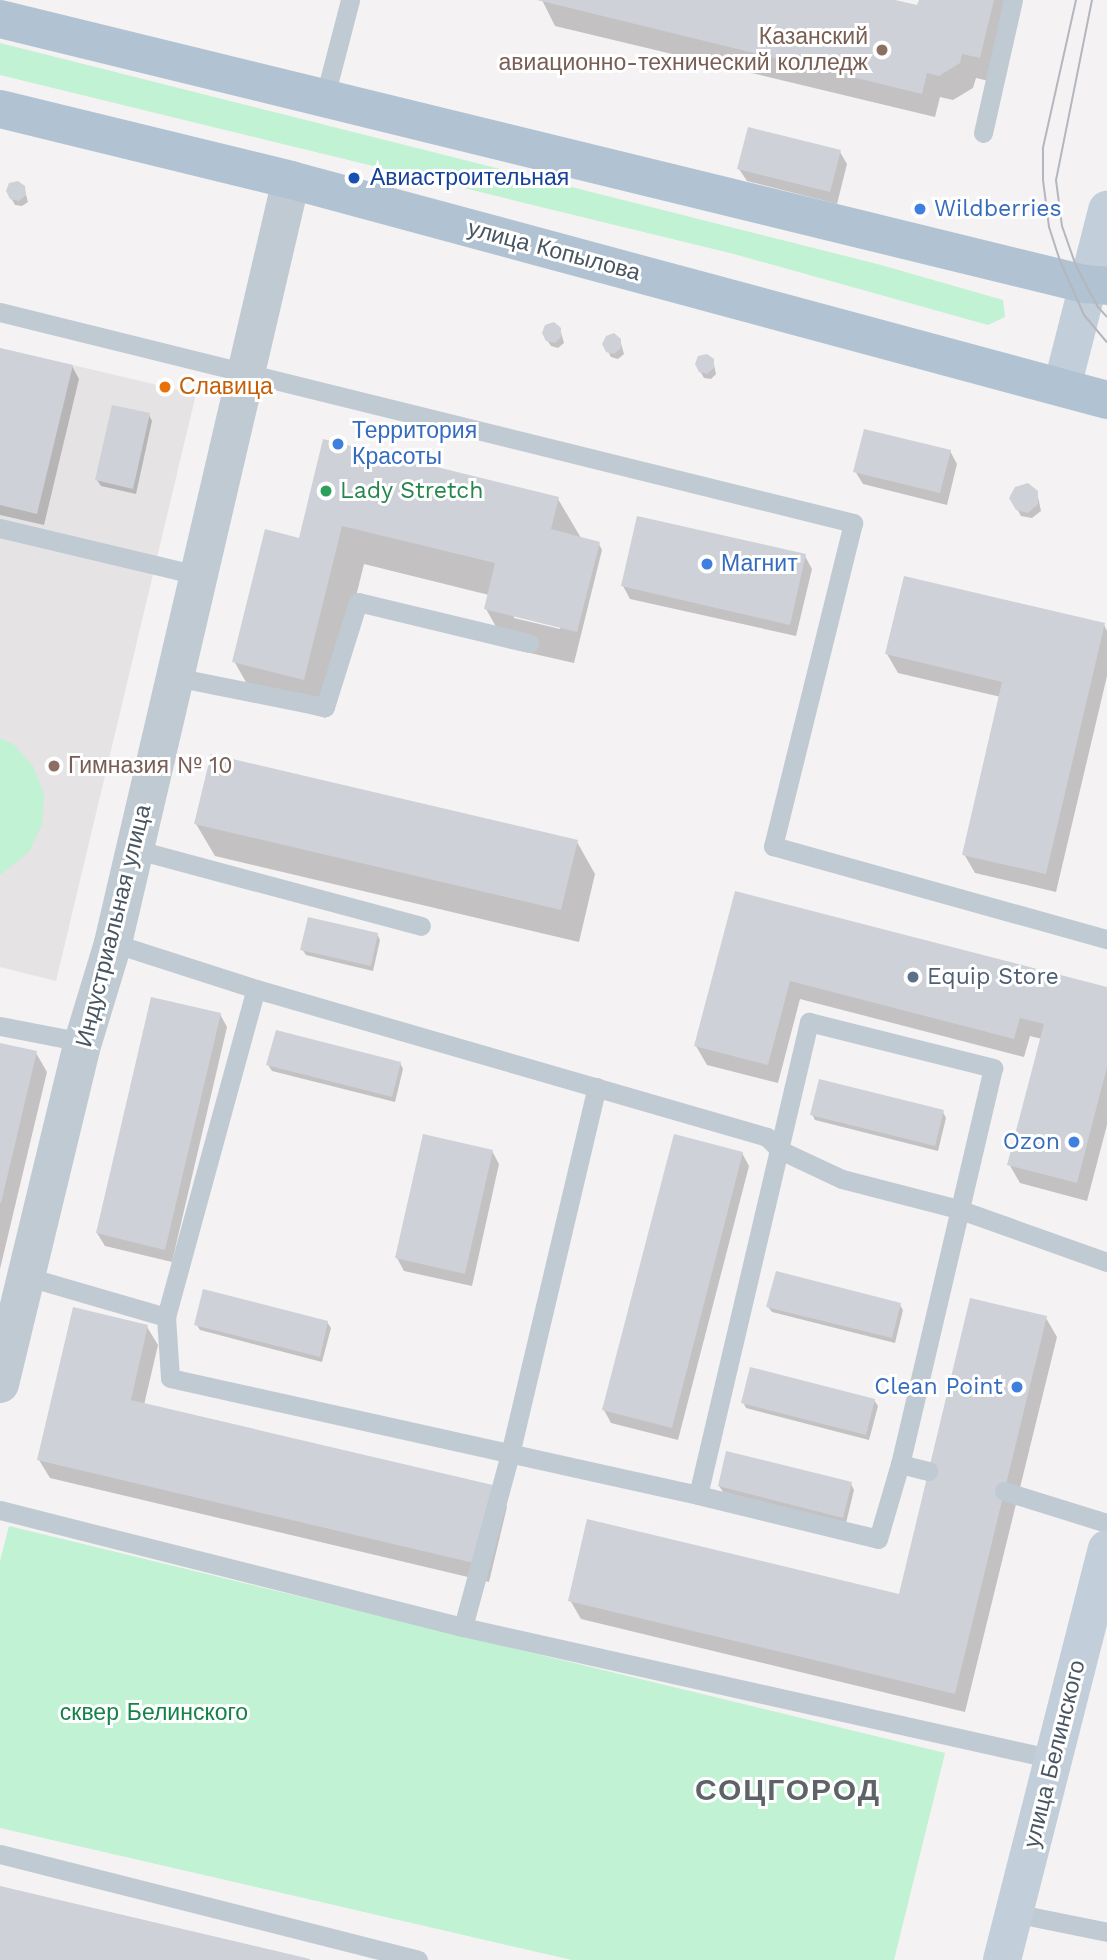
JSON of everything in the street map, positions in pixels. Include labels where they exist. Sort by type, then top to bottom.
[{"type":"main road","points":[[0,18],[324,100],[1098,285]]},
{"type":"main road","name":"улица Копылова","points":[[0,109],[291,180],[1107,400]]},
{"type":"street","name":"Индустриальная улица","points":[[0,1384],[83,1042],[113,943],[291,180]]},
{"type":"street","points":[[1062,387],[1098,285],[1107,210]]},
{"type":"street","name":"улица Белинского","points":[[1002,1960],[1104,1573]]},
{"type":"lane","points":[[0,18],[4,0]]},
{"type":"lane","points":[[324,100],[350,0]]},
{"type":"lane","points":[[983,133],[1013,0]]},
{"type":"lane","points":[[0,312],[853,523],[773,846],[1107,939]]},
{"type":"lane","points":[[0,528],[198,575]]},
{"type":"lane","points":[[175,677],[325,707],[358,602],[528,643]]},
{"type":"lane","points":[[134,849],[421,926]]},
{"type":"lane","points":[[113,943],[256,989],[767,1137],[780,1150],[842,1179],[958,1209],[1107,1262]]},
{"type":"lane","points":[[256,989],[166,1317],[170,1378],[698,1495],[878,1539],[900,1464],[993,1068],[809,1023],[698,1495]]},
{"type":"lane","points":[[0,1026],[83,1042]]},
{"type":"lane","points":[[463,1627],[510,1454],[597,1087]]},
{"type":"lane","points":[[28,1277],[166,1317]]},
{"type":"lane","points":[[900,1464],[928,1471]]},
{"type":"lane","points":[[1004,1491],[1107,1523]]},
{"type":"lane","points":[[0,1510],[463,1627],[1053,1759]]},
{"type":"lane","points":[[0,1854],[377,1956],[418,1960]]},
{"type":"lane","points":[[1014,1913],[1107,1931]]},
{"type":"shaded area","name":"Гимназия № 10","points":[[0,348],[196,394],[56,981],[0,967]]},
{"type":"green space","points":[[0,43],[881,265],[1003,300],[1005,317],[988,325],[734,254],[0,75]]},
{"type":"green space","points":[[0,738],[13,744],[33,766],[44,794],[42,824],[29,852],[0,875]]},
{"type":"green space","name":"сквер Белинского","points":[[9,1526],[945,1753],[894,1960],[572,1960],[0,1828],[0,1561]]},
{"type":"building","name":"Казанский авиационно-технический колледж","points":[[537,0],[895,0],[917,5],[919,0],[994,0],[980,58],[962,54],[960,63],[939,76],[927,73],[922,94]]},
{"type":"building","points":[[748,127],[841,150],[830,192],[737,169]]},
{"type":"building","points":[[18,181],[25,186],[26,195],[19,201],[10,199],[6,191],[9,183]]},
{"type":"building","points":[[554,322],[561,328],[561,337],[555,343],[546,341],[542,333],[545,325]]},
{"type":"building","points":[[614,333],[621,339],[621,348],[614,354],[606,352],[602,344],[606,336]]},
{"type":"building","points":[[0,348],[73,365],[37,514],[0,505]]},
{"type":"building","points":[[707,354],[714,359],[714,368],[707,374],[699,372],[695,364],[698,356]]},
{"type":"building","points":[[112,405],[150,413],[133,489],[95,480]]},
{"type":"building","points":[[864,429],[951,450],[940,493],[853,472]]},
{"type":"building","points":[[323,439],[559,497],[551,529],[600,542],[577,632],[484,609],[495,563],[342,526],[304,680],[232,662],[265,529],[299,538]]},
{"type":"building","points":[[1028,483],[1038,491],[1038,504],[1028,513],[1016,510],[1009,498],[1015,487]]},
{"type":"building","points":[[637,516],[806,554],[790,625],[621,586]]},
{"type":"building","points":[[904,576],[1105,623],[1046,874],[962,855],[1002,682],[885,654]]},
{"type":"building","points":[[211,754],[578,840],[561,910],[194,824]]},
{"type":"building","points":[[735,891],[1107,987],[1107,1067],[1077,1183],[1007,1165],[1044,1024],[1020,1018],[1014,1039],[790,981],[768,1065],[694,1046]]},
{"type":"building","points":[[308,917],[378,933],[371,966],[300,950]]},
{"type":"building","points":[[151,997],[221,1013],[165,1250],[96,1233]]},
{"type":"building","points":[[276,1030],[401,1062],[392,1097],[266,1065]]},
{"type":"building","points":[[0,1043],[37,1051],[1,1203],[0,1203]]},
{"type":"building","points":[[819,1079],[944,1110],[935,1146],[810,1115]]},
{"type":"building","points":[[423,1134],[493,1150],[465,1274],[395,1258]]},
{"type":"building","points":[[674,1134],[743,1152],[672,1428],[602,1410]]},
{"type":"building","points":[[776,1271],[901,1303],[892,1338],[766,1307]]},
{"type":"building","points":[[203,1289],[328,1321],[320,1357],[194,1325]]},
{"type":"building","points":[[970,1298],[1047,1316],[955,1694],[568,1601],[587,1519],[899,1594]]},
{"type":"building","points":[[73,1307],[148,1325],[131,1400],[497,1486],[478,1564],[37,1460]]},
{"type":"building","points":[[750,1367],[875,1399],[866,1435],[741,1403]]},
{"type":"building","points":[[726,1451],[852,1482],[843,1518],[718,1486]]},
{"type":"building","points":[[0,1886],[310,1959],[310,1960],[0,1960]]},
{"type":"tram line","points":[[1076,0],[1043,148],[1043,180],[1049,227],[1061,263],[1084,315],[1107,342]]},
{"type":"tram line","points":[[1092,0],[1056,180],[1062,226],[1076,266],[1098,307],[1107,317]]},
{"type":"place","name":"Казанский авиационно-технический колледж","points":[[882,50]]},
{"type":"place","name":"Авиастроительная","points":[[354,178]]},
{"type":"place","name":"Wildberries","points":[[920,209]]},
{"type":"place","name":"Славица","points":[[165,387]]},
{"type":"place","name":"Территория Красоты","points":[[338,444]]},
{"type":"place","name":"Lady Stretch","points":[[326,491]]},
{"type":"place","name":"Магнит","points":[[707,564]]},
{"type":"place","name":"Гимназия № 10","points":[[54,766]]},
{"type":"place","name":"Equip Store","points":[[913,977]]},
{"type":"place","name":"Ozon","points":[[1074,1142]]},
{"type":"place","name":"Clean Point","points":[[1017,1387]]},
{"type":"district","name":"СОЦГОРОД","points":[[788,1790]]}]
